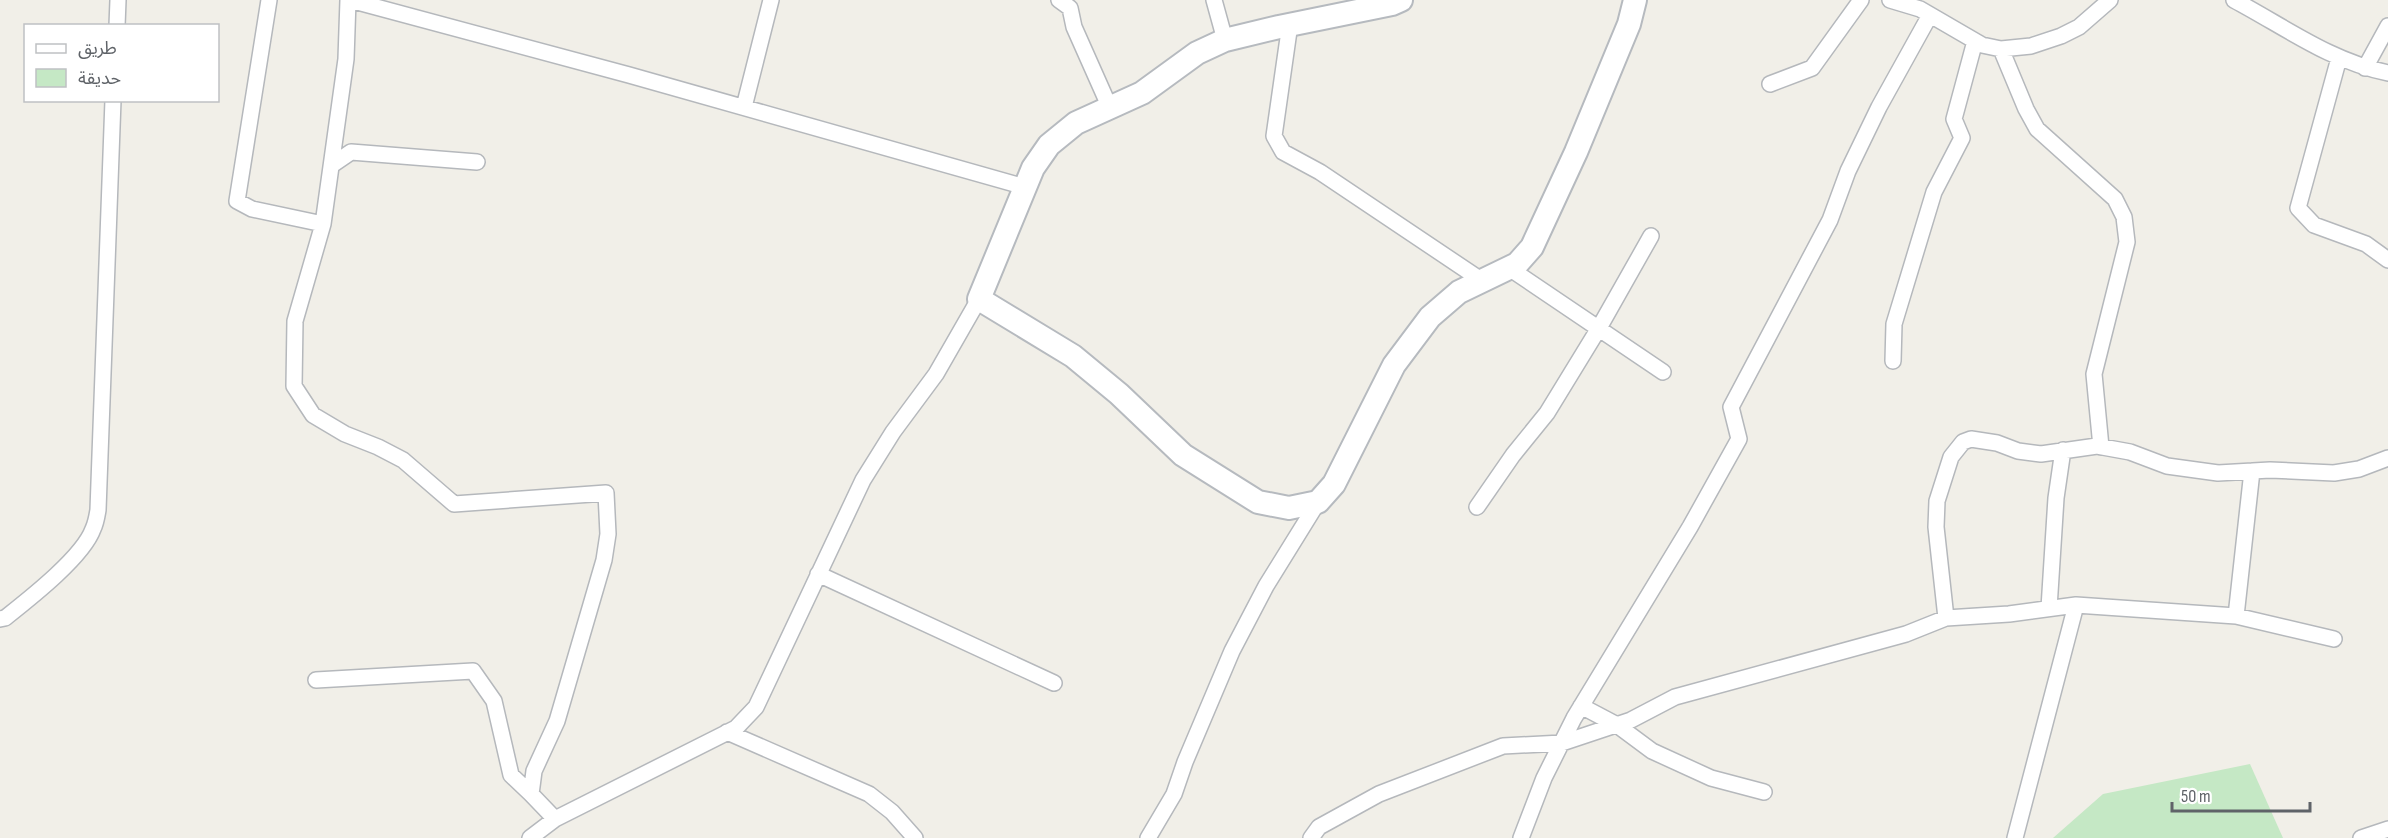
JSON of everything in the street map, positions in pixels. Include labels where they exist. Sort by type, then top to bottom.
[{"type":"street","points":[[117,24],[118,0]]},
{"type":"street","points":[[268,0],[237,201],[252,209],[323,224]]},
{"type":"street","points":[[531,794],[534,771],[557,721],[604,560],[608,534],[606,492],[454,504],[403,460],[345,434],[313,415],[294,386],[295,321],[323,224],[346,59],[349,0],[1025,187]]},
{"type":"street","points":[[744,108],[771,0]]},
{"type":"street","points":[[1059,0],[1070,8],[1074,27],[1110,108]]},
{"type":"street","points":[[1214,0],[1225,40]]},
{"type":"street","points":[[530,838],[555,819],[736,728],[756,707],[863,480],[893,432],[936,374],[979,299],[1033,168],[1050,145],[1076,123],[1142,93],[1197,53],[1225,40],[1290,24],[1392,4],[1401,0]]},
{"type":"street","points":[[1148,838],[1174,794],[1185,762],[1232,651],[1266,586],[1318,502],[1334,484],[1394,365],[1430,317],[1459,292],[1484,282],[1517,264],[1532,247],[1571,162],[1629,24],[1635,0]]},
{"type":"street","points":[[1770,84],[1812,68],[1861,0]]},
{"type":"street","points":[[1890,0],[1920,9],[1982,45],[2001,50],[2031,46],[2061,36],[2079,27],[2110,0]]},
{"type":"street","points":[[2234,0],[2298,38],[2339,58],[2365,68],[2388,73]]},
{"type":"street","points":[[1521,838],[1544,778],[1581,706],[1690,527],[1738,439],[1731,407],[1830,220],[1848,171],[1879,106],[1930,15]]},
{"type":"street","points":[[1290,24],[1274,136],[1283,152],[1320,172],[1484,282]]},
{"type":"street","points":[[2365,68],[2388,26]]},
{"type":"street","points":[[1893,361],[1894,324],[1934,192],[1962,138],[1954,119],[1975,41]]},
{"type":"street","points":[[2001,50],[2037,129],[2115,199],[2124,217],[2127,242],[2094,374],[2101,447]]},
{"type":"street","points":[[2339,58],[2298,208],[2314,225],[2366,244],[2388,260]]},
{"type":"street","points":[[0,619],[5,618],[40,592],[84,543],[93,530],[98,510],[113,102]]},
{"type":"street","points":[[332,165],[351,152],[477,162]]},
{"type":"street","points":[[1477,507],[1513,455],[1548,413],[1651,236]]},
{"type":"street","points":[[1509,268],[1663,372]]},
{"type":"street","points":[[979,299],[1073,356],[1119,394],[1183,454],[1258,502],[1289,508],[1318,502]]},
{"type":"street","points":[[1946,618],[1936,526],[1937,501],[1951,457],[1959,446],[1971,439],[1996,443],[2018,451],[2042,454],[2101,447],[2130,452],[2167,466],[2218,473],[2252,471],[2334,473],[2359,469],[2388,458]]},
{"type":"street","points":[[2049,608],[2056,498],[2063,450]]},
{"type":"street","points":[[2236,616],[2252,471]]},
{"type":"street","points":[[818,574],[1054,683]]},
{"type":"street","points":[[2015,838],[2076,604]]},
{"type":"street","points":[[1311,838],[1319,827],[1379,794],[1503,746],[1562,743],[1617,725],[1676,697],[1905,634],[1946,618],[2076,604],[2236,616],[2334,639]]},
{"type":"street","points":[[316,680],[473,671],[494,701],[511,775],[555,819]]},
{"type":"street","points":[[1581,706],[1617,725],[1652,751],[1712,778],[1764,792]]},
{"type":"street","points":[[727,732],[868,794],[892,812],[915,838]]},
{"type":"street","points":[[2361,838],[2388,829]]},
{"type":"green space","points":[[2250,764],[2283,838],[2053,838],[2103,794]]}]
